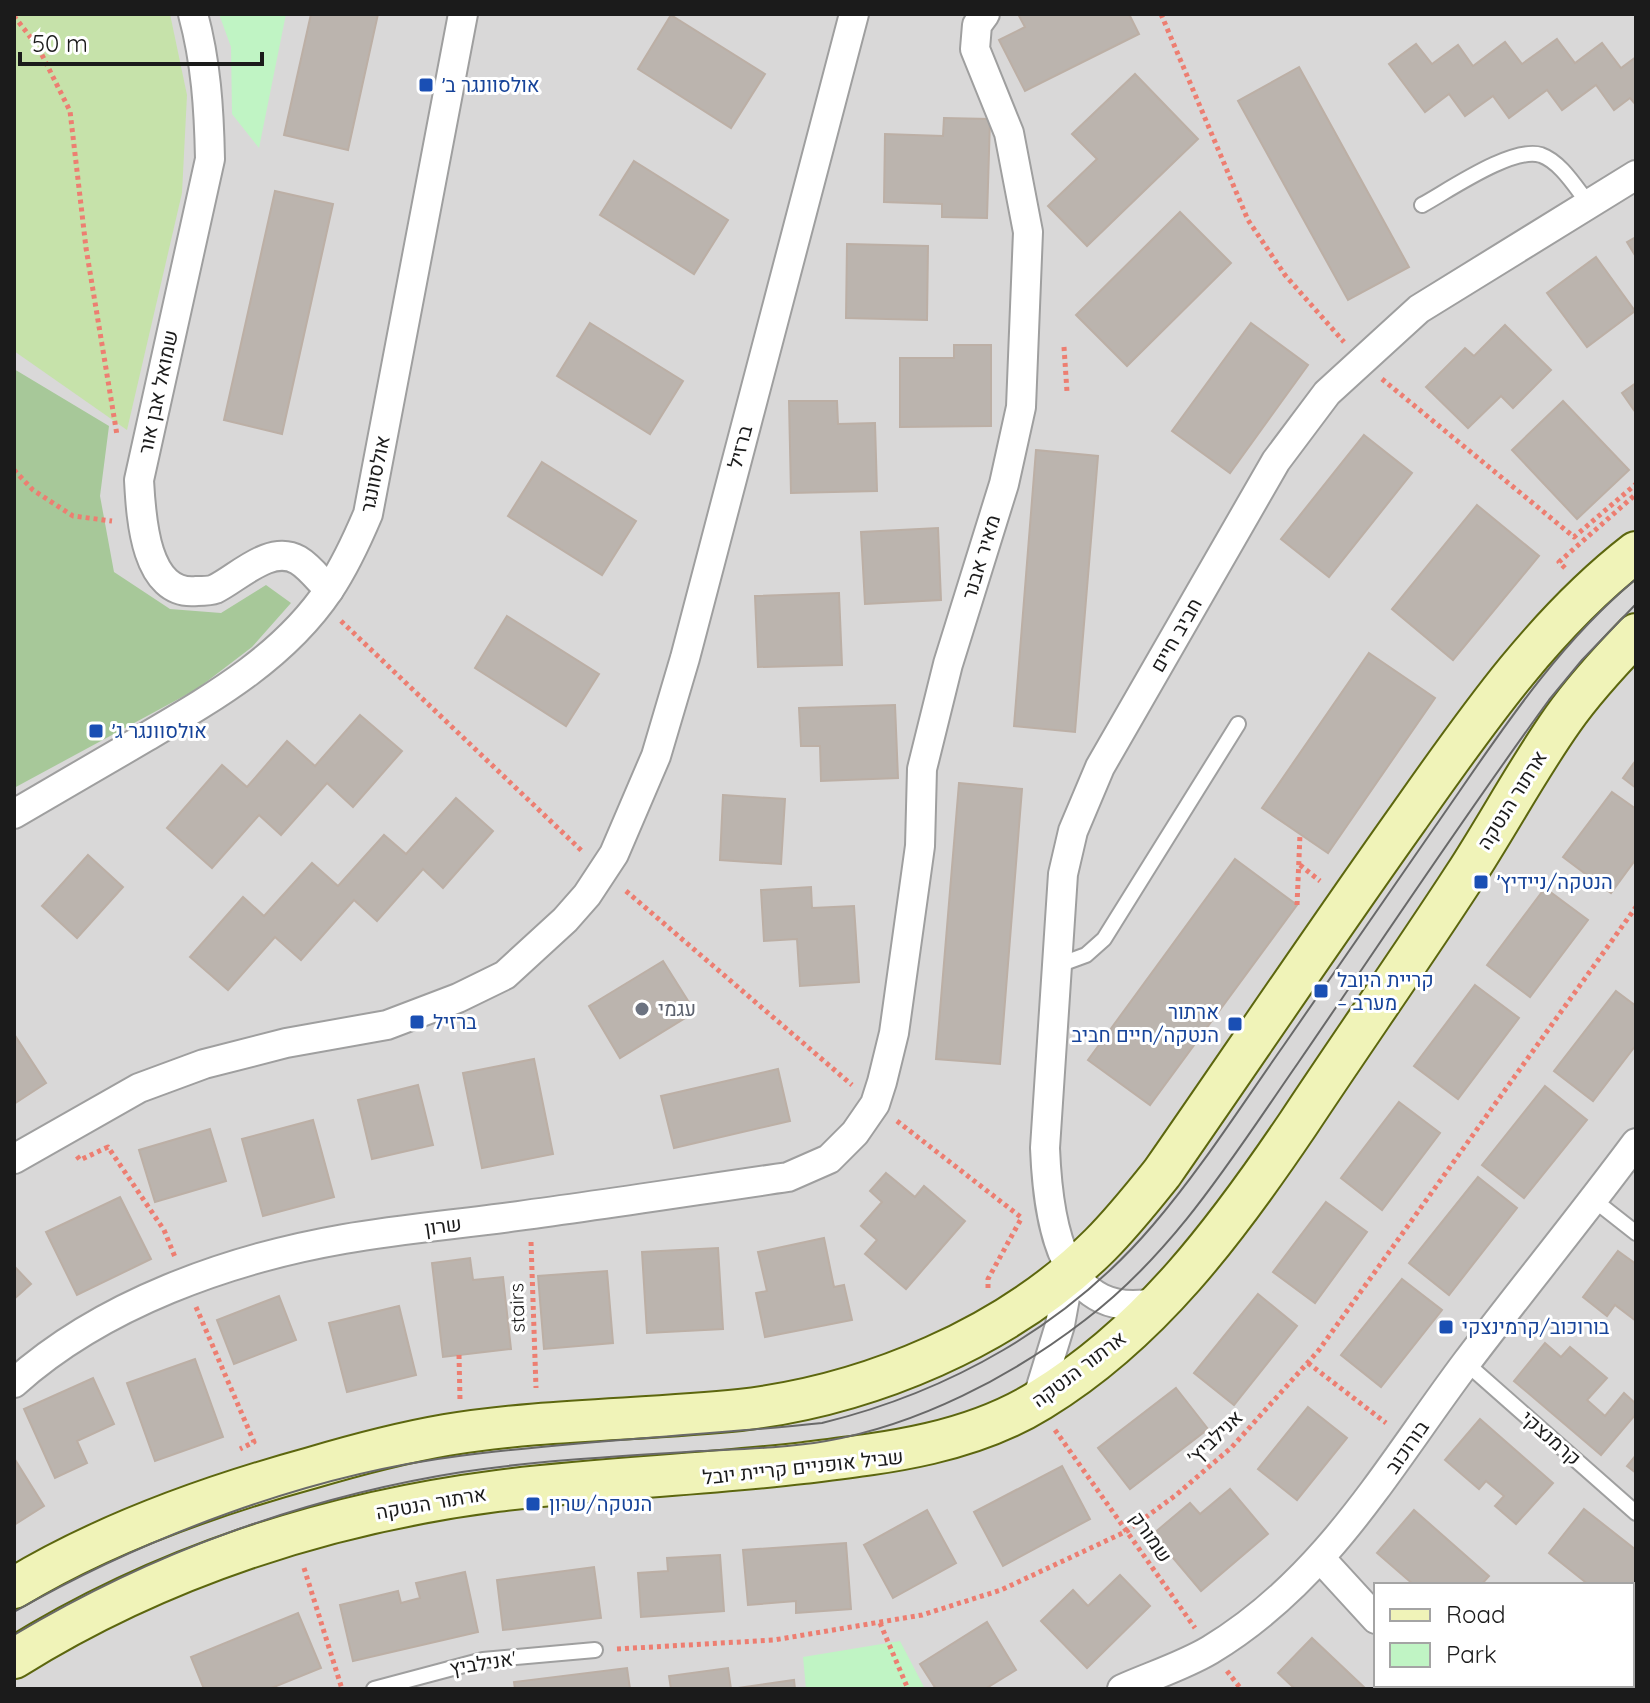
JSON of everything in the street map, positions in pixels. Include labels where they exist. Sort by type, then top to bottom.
[{"type":"main road","points":[[14,1588],[85,1550],[210,1499],[380,1448],[447,1435],[526,1426],[741,1409],[802,1400],[911,1368],[1016,1312],[1066,1261],[1098,1247],[1162,1173],[1357,890],[1497,697],[1565,615],[1636,552]]},
{"type":"main road","name":"ארתור הנטקה","points":[[14,1658],[100,1609],[172,1578],[260,1544],[337,1520],[496,1491],[773,1467],[909,1449],[954,1438],[1036,1403],[1092,1363],[1162,1301],[1222,1231],[1273,1161],[1465,876],[1562,721],[1586,689],[1636,634]]},
{"type":"street","name":"שמואל אבן אור","points":[[193,14],[204,62],[210,159],[139,480],[141,524],[163,580],[183,593],[214,589],[241,570],[273,557],[297,559],[325,596]]},
{"type":"street","name":"אולסוונגר","points":[[14,814],[253,671],[293,634],[325,596],[352,549],[368,514],[463,14]]},
{"type":"street","name":"ברזיל","points":[[14,1159],[139,1088],[204,1064],[286,1043],[387,1025],[458,998],[505,975],[565,920],[587,895],[619,843],[656,756],[685,658],[854,14]]},
{"type":"street","name":"מאיר אבנר","points":[[875,1104],[894,1033],[920,846],[922,769],[948,664],[1004,484],[1021,407],[1028,232],[1009,133],[975,49],[977,25],[985,14]]},
{"type":"street","name":"חביב חיים","points":[[1066,1261],[1051,1211],[1045,1148],[1056,966],[1063,874],[1073,831],[1100,767],[1276,461],[1327,393],[1419,309],[1636,175]]},
{"type":"street","name":"שרון","points":[[14,1383],[35,1364],[102,1319],[186,1282],[260,1259],[342,1240],[788,1177],[829,1159],[855,1133],[875,1104]]},
{"type":"street","name":"בורוכוב","points":[[1122,1689],[1210,1650],[1269,1606],[1321,1559],[1346,1530],[1466,1363],[1636,1143]]},
{"type":"street","points":[[1066,1261],[1087,1291],[1108,1302],[1136,1306],[1162,1301]]},
{"type":"street","points":[[1036,1403],[1060,1325],[1066,1261]]},
{"type":"street","points":[[1321,1559],[1374,1617]]},
{"type":"lane","points":[[1422,205],[1504,160],[1521,155],[1541,155],[1557,166],[1589,204]]},
{"type":"lane","points":[[1056,966],[1086,955],[1104,939],[1238,724]]},
{"type":"lane","points":[[1594,1200],[1636,1233]]},
{"type":"lane","name":"קרמנצקי","points":[[1466,1363],[1636,1513]]},
{"type":"lane","name":"אנילביץ'","points":[[374,1689],[483,1660],[595,1650]]},
{"type":"path","points":[[14,16],[38,47],[70,111],[86,248],[119,446],[139,480]]},
{"type":"path","points":[[1064,347],[1067,392]]},
{"type":"path","points":[[14,470],[33,490],[73,516],[141,524]]},
{"type":"path","points":[[1569,573],[1559,562],[1636,494]]},
{"type":"path","points":[[325,596],[603,871],[875,1104],[1022,1218],[1066,1261]]},
{"type":"path","points":[[1297,905],[1300,834]]},
{"type":"path","points":[[1299,864],[1328,886]]},
{"type":"path","name":"אנילביץ׳","points":[[595,1650],[774,1640],[922,1615],[1001,1590],[1127,1531],[1176,1495],[1232,1447],[1308,1363],[1636,907]]},
{"type":"path","name":"stairs","points":[[530,1214],[537,1401]]},
{"type":"path","points":[[988,1294],[988,1279],[1022,1218]]},
{"type":"path","points":[[459,1355],[460,1405]]},
{"type":"path","points":[[1308,1363],[1411,1442]]},
{"type":"path","name":"שמורק","points":[[1036,1403],[1210,1650],[1241,1689]]},
{"type":"path","points":[[290,1569],[303,1564],[342,1689]]},
{"type":"path","points":[[880,1623],[908,1689]]},
{"type":"shaded area","points":[[14,14],[1636,14],[1636,1689],[14,1689]]},
{"type":"green space","points":[[14,14],[170,14],[187,95],[182,193],[127,430],[14,351]]},
{"type":"green space","points":[[219,14],[286,14],[259,148],[232,114],[231,47]]},
{"type":"green space","points":[[14,369],[109,426],[100,496],[114,572],[170,609],[221,613],[266,585],[291,603],[252,647],[197,689],[14,788]]},
{"type":"green space","points":[[900,1641],[925,1689],[806,1689],[803,1657]]},
{"type":"building","points":[[311,14],[378,14],[348,150],[284,135]]},
{"type":"building","points":[[1018,14],[1129,14],[1139,34],[1025,91],[999,40],[1025,27]]},
{"type":"building","points":[[671,15],[765,74],[731,128],[638,69]]},
{"type":"building","points":[[1557,39],[1575,63],[1602,43],[1621,68],[1636,57],[1636,105],[1630,98],[1614,110],[1596,85],[1562,110],[1547,90],[1509,118],[1493,96],[1465,116],[1449,94],[1425,112],[1389,64],[1416,44],[1432,64],[1458,45],[1473,66],[1505,42],[1522,64]]},
{"type":"building","points":[[1299,67],[1409,267],[1348,300],[1238,101]]},
{"type":"building","points":[[1135,74],[1198,139],[1087,246],[1048,206],[1097,159],[1072,134]]},
{"type":"building","points":[[944,118],[990,119],[987,218],[942,217],[942,204],[884,202],[885,134],[943,136]]},
{"type":"building","points":[[634,161],[728,220],[694,274],[600,215]]},
{"type":"building","points":[[275,191],[333,204],[282,434],[224,420]]},
{"type":"building","points":[[1180,212],[1231,263],[1127,366],[1076,315]]},
{"type":"building","points":[[1636,237],[1636,257],[1627,242]]},
{"type":"building","points":[[847,244],[928,246],[927,320],[846,318]]},
{"type":"building","points":[[1596,257],[1635,311],[1587,347],[1547,293]]},
{"type":"building","points":[[590,323],[683,381],[650,434],[557,376]]},
{"type":"building","points":[[1251,323],[1308,365],[1230,473],[1172,431]]},
{"type":"building","points":[[1505,325],[1551,370],[1513,408],[1501,396],[1468,428],[1426,387],[1465,348],[1474,356]]},
{"type":"building","points":[[954,345],[991,345],[991,426],[900,427],[900,358],[954,358]]},
{"type":"building","points":[[1636,383],[1636,413],[1622,393]]},
{"type":"building","points":[[789,401],[837,401],[838,424],[875,423],[877,491],[791,493]]},
{"type":"building","points":[[1563,401],[1629,470],[1577,519],[1512,450]]},
{"type":"building","points":[[1364,435],[1412,473],[1329,577],[1281,539]]},
{"type":"building","points":[[1036,450],[1098,456],[1075,732],[1014,726]]},
{"type":"building","points":[[542,462],[636,521],[602,575],[508,516]]},
{"type":"building","points":[[1477,505],[1539,556],[1453,660],[1392,609]]},
{"type":"building","points":[[938,528],[941,600],[865,604],[861,532]]},
{"type":"building","points":[[839,593],[842,665],[758,667],[755,596]]},
{"type":"building","points":[[507,616],[599,674],[566,726],[475,668]]},
{"type":"building","points":[[1369,653],[1435,698],[1328,853],[1262,808]]},
{"type":"building","points":[[895,705],[898,778],[821,781],[820,746],[801,746],[799,708]]},
{"type":"building","points":[[360,715],[402,751],[353,807],[327,783],[281,835],[259,815],[212,868],[167,828],[222,765],[247,787],[287,741],[315,766]]},
{"type":"building","points":[[1636,760],[1636,788],[1623,778]]},
{"type":"building","points":[[959,783],[1022,789],[1000,1064],[936,1059]]},
{"type":"building","points":[[1612,792],[1636,809],[1636,859],[1611,893],[1563,857]]},
{"type":"building","points":[[723,795],[785,799],[781,864],[720,860]]},
{"type":"building","points":[[456,798],[493,831],[443,888],[423,869],[377,921],[354,900],[301,960],[275,937],[228,990],[190,957],[243,897],[264,916],[312,863],[338,886],[384,835],[406,854]]},
{"type":"building","points":[[88,855],[123,887],[77,938],[42,906]]},
{"type":"building","points":[[1235,859],[1297,905],[1150,1105],[1088,1060]]},
{"type":"building","points":[[811,887],[812,908],[854,906],[859,982],[800,986],[797,939],[764,941],[761,890]]},
{"type":"building","points":[[1545,888],[1588,920],[1530,997],[1487,965]]},
{"type":"building","name":"עגמי","points":[[663,961],[695,1012],[620,1058],[589,1006]]},
{"type":"building","points":[[1475,985],[1519,1018],[1458,1099],[1414,1066]]},
{"type":"building","points":[[1616,991],[1636,1006],[1636,1045],[1593,1101],[1554,1071]]},
{"type":"building","points":[[14,1034],[46,1083],[14,1104]]},
{"type":"building","points":[[534,1059],[553,1154],[482,1168],[463,1073]]},
{"type":"building","points":[[778,1069],[790,1121],[674,1148],[661,1096]]},
{"type":"building","points":[[418,1085],[433,1145],[372,1159],[358,1100]]},
{"type":"building","points":[[1545,1086],[1587,1120],[1524,1198],[1482,1165]]},
{"type":"building","points":[[1399,1102],[1440,1133],[1382,1210],[1341,1178]]},
{"type":"building","points":[[313,1120],[334,1197],[263,1216],[242,1139]]},
{"type":"building","points":[[210,1129],[226,1181],[155,1202],[139,1150]]},
{"type":"building","points":[[886,1173],[915,1197],[924,1186],[965,1221],[906,1289],[865,1254],[877,1240],[861,1226],[882,1202],[870,1191]]},
{"type":"building","points":[[1478,1177],[1517,1208],[1449,1295],[1409,1263]]},
{"type":"building","points":[[120,1197],[151,1259],[77,1295],[46,1232]]},
{"type":"building","points":[[1326,1202],[1367,1232],[1315,1303],[1273,1272]]},
{"type":"building","points":[[824,1238],[834,1287],[844,1285],[852,1320],[765,1337],[756,1293],[767,1291],[758,1252]]},
{"type":"building","points":[[718,1248],[723,1329],[647,1333],[642,1252]]},
{"type":"building","points":[[1618,1251],[1636,1264],[1636,1321],[1615,1305],[1607,1316],[1583,1297]]},
{"type":"building","points":[[470,1258],[473,1280],[503,1277],[511,1349],[443,1357],[432,1263]]},
{"type":"building","points":[[14,1266],[31,1284],[14,1299]]},
{"type":"building","points":[[607,1271],[613,1343],[544,1349],[538,1276]]},
{"type":"building","points":[[1402,1279],[1442,1310],[1381,1387],[1341,1355]]},
{"type":"building","points":[[1258,1294],[1297,1326],[1234,1405],[1194,1373]]},
{"type":"building","points":[[279,1296],[296,1340],[234,1364],[217,1320]]},
{"type":"building","points":[[399,1306],[416,1375],[347,1392],[329,1323]]},
{"type":"building","points":[[1545,1343],[1561,1357],[1570,1347],[1607,1378],[1587,1400],[1605,1416],[1624,1393],[1636,1404],[1636,1414],[1601,1455],[1514,1381]]},
{"type":"building","points":[[195,1359],[223,1437],[155,1461],[127,1383]]},
{"type":"building","points":[[93,1378],[114,1424],[77,1441],[87,1463],[55,1478],[24,1409]]},
{"type":"building","points":[[1176,1388],[1208,1429],[1130,1489],[1098,1448]]},
{"type":"building","points":[[1308,1407],[1347,1438],[1297,1500],[1258,1469]]},
{"type":"building","points":[[1480,1419],[1553,1483],[1516,1524],[1495,1506],[1504,1496],[1486,1481],[1479,1489],[1445,1460]]},
{"type":"building","points":[[1636,1455],[1636,1473],[1627,1466]]},
{"type":"building","points":[[14,1458],[44,1506],[14,1525]]},
{"type":"building","points":[[1062,1466],[1090,1519],[1003,1566],[974,1512]]},
{"type":"building","points":[[1230,1489],[1268,1534],[1201,1591],[1153,1534],[1190,1503],[1200,1514]]},
{"type":"building","points":[[1584,1509],[1636,1550],[1636,1591],[1634,1594],[1634,1583],[1586,1583],[1549,1553]]},
{"type":"building","points":[[927,1510],[956,1563],[893,1598],[864,1545]]},
{"type":"building","points":[[1414,1510],[1489,1576],[1483,1583],[1412,1583],[1377,1553]]},
{"type":"building","points":[[846,1543],[851,1609],[796,1613],[796,1601],[748,1605],[743,1550]]},
{"type":"building","points":[[720,1555],[724,1611],[641,1617],[638,1573],[668,1571],[667,1558]]},
{"type":"building","points":[[594,1567],[601,1618],[503,1630],[497,1580]]},
{"type":"building","points":[[465,1572],[478,1632],[353,1661],[340,1605],[398,1591],[401,1603],[420,1598],[416,1583]]},
{"type":"building","points":[[1120,1575],[1150,1606],[1087,1668],[1041,1621],[1073,1590],[1088,1606]]},
{"type":"building","points":[[298,1613],[321,1668],[269,1689],[204,1689],[191,1657]]},
{"type":"building","points":[[987,1622],[1016,1670],[985,1689],[936,1689],[920,1664]]},
{"type":"building","points":[[1312,1638],[1366,1689],[1295,1689],[1278,1673]]},
{"type":"building","points":[[627,1668],[630,1689],[515,1689],[514,1682]]},
{"type":"building","points":[[728,1668],[731,1689],[671,1689],[669,1676]]},
{"type":"building","points":[[794,1680],[795,1689],[731,1689]]},
{"type":"building","points":[[1530,1687],[1553,1687],[1551,1689]]},
{"type":"tram line","points":[[14,1612],[173,1535],[286,1494],[402,1465],[459,1456],[822,1423],[869,1410],[960,1373],[1044,1324],[1119,1261],[1171,1204],[1519,707],[1586,626],[1636,579]]},
{"type":"tram line","points":[[14,1635],[66,1605],[174,1554],[230,1532],[345,1496],[462,1472],[521,1464],[780,1447],[826,1441],[861,1434],[929,1411],[1026,1361],[1085,1320],[1117,1293],[1175,1233],[1250,1132],[1549,700],[1582,660],[1636,604]]},
{"type":"place","name":"אולסוונגר ב׳","points":[[426,85]]},
{"type":"place","name":"אולסוונגר ג׳","points":[[96,731]]},
{"type":"place","name":"הנטקה/ניידיץ׳","points":[[1481,882]]},
{"type":"place","name":"קריית היובל – מערב","points":[[1321,991]]},
{"type":"place","name":"עגמי","points":[[642,1009]]},
{"type":"place","name":"ברזיל","points":[[417,1022]]},
{"type":"place","name":"ארתור הנטקה/חיים חביב","points":[[1235,1024]]},
{"type":"place","name":"בורוכוב/קרמינצקי","points":[[1446,1327]]},
{"type":"place","name":"הנטקה/שרון","points":[[533,1504]]}]
